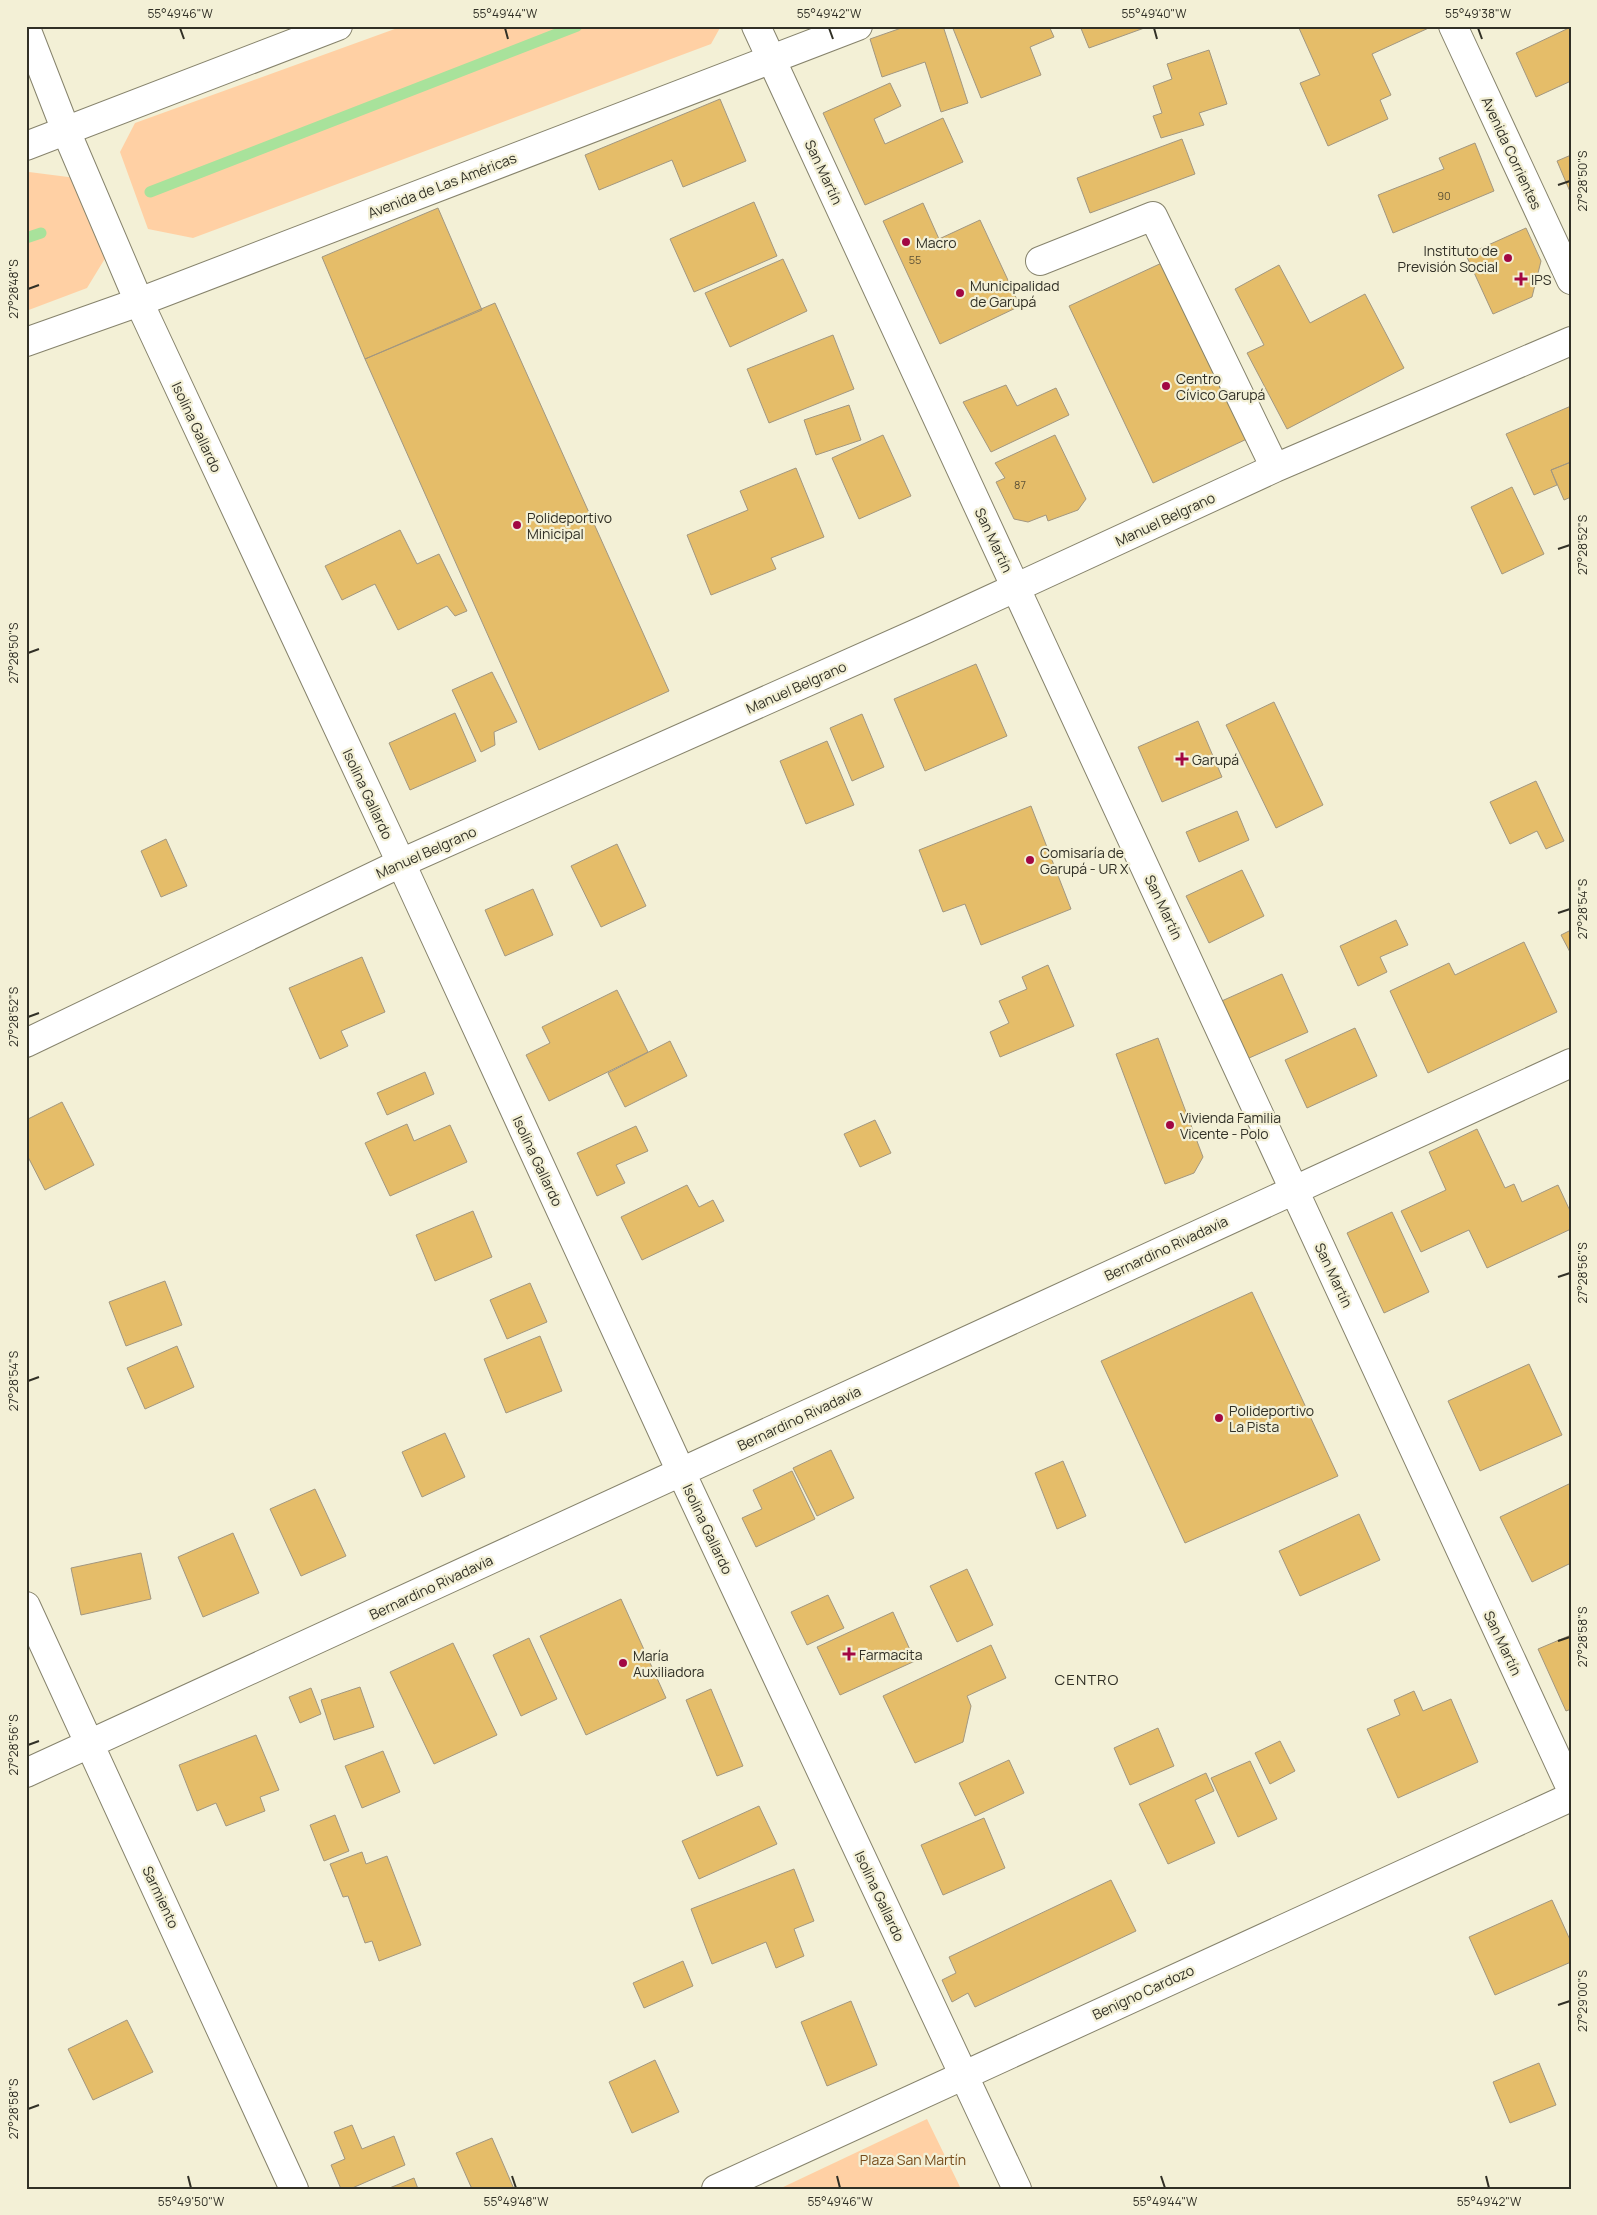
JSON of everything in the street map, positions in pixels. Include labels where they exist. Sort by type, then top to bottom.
[{"type":"street","points":[[26,146],[338,26]]},
{"type":"street","name":"San Martín","points":[[756,26],[1571,1789]]},
{"type":"street","name":"Avenida de Las Américas","points":[[26,342],[139,302],[858,26]]},
{"type":"street","name":"Avenida Corrientes","points":[[1453,26],[1571,280]]},
{"type":"street","name":"Isolina Gallardo","points":[[26,28],[66,131],[139,302],[681,1472],[1017,2189]]},
{"type":"street","points":[[1040,261],[1153,216],[1275,468]]},
{"type":"street","name":"Manuel Belgrano","points":[[26,1043],[400,863],[1016,587],[1275,468],[1571,341]]},
{"type":"street","name":"Bernardino Rivadavia","points":[[26,1773],[1571,1062]]},
{"type":"street","name":"Sarmiento","points":[[26,1606],[294,2189]]},
{"type":"street","name":"Benigno Cardozo","points":[[716,2189],[1571,1796]]},
{"type":"green space","points":[[403,26],[721,26],[711,44],[193,238],[148,229],[120,152],[135,123]]},
{"type":"green space","points":[[29,172],[76,178],[112,247],[87,288],[26,311],[26,174]]},
{"type":"green space","name":"Plaza San Martín","points":[[927,2119],[961,2189],[779,2189]]},
{"type":"building","points":[[907,26],[943,26],[968,103],[941,112],[925,62],[882,77],[870,39]]},
{"type":"building","points":[[952,26],[1049,26],[1054,37],[1030,47],[1041,75],[981,98]]},
{"type":"building","points":[[1080,26],[1147,26],[1147,27],[1089,48]]},
{"type":"building","points":[[1298,26],[1433,26],[1372,54],[1391,95],[1380,100],[1388,119],[1328,146],[1300,83],[1320,75]]},
{"type":"building","points":[[1571,27],[1571,81],[1536,97],[1516,53]]},
{"type":"building","points":[[1209,50],[1227,104],[1199,113],[1204,125],[1161,138],[1153,116],[1162,113],[1153,86],[1172,79],[1167,64]]},
{"type":"building","points":[[890,83],[901,106],[874,119],[885,144],[943,118],[963,162],[865,205],[823,113]]},
{"type":"building","points":[[720,99],[746,161],[683,187],[672,160],[599,190],[585,155]]},
{"type":"building","points":[[1182,139],[1195,174],[1090,213],[1077,178]]},
{"type":"building","points":[[1475,143],[1494,191],[1393,233],[1378,195],[1444,169],[1439,158]]},
{"type":"building","points":[[1571,155],[1571,194],[1557,161]]},
{"type":"building","points":[[754,202],[777,256],[694,292],[670,239]]},
{"type":"building","points":[[923,203],[939,239],[980,220],[1020,306],[940,344],[883,221]]},
{"type":"building","points":[[438,208],[482,310],[365,359],[322,257]]},
{"type":"building","points":[[1526,228],[1541,261],[1532,297],[1493,314],[1466,255]]},
{"type":"building","points":[[783,259],[807,311],[730,347],[705,293]]},
{"type":"building","name":"Centro Cívico Garupá","points":[[1166,261],[1249,438],[1153,483],[1069,306]]},
{"type":"building","points":[[1279,265],[1310,323],[1365,294],[1404,368],[1287,429],[1247,353],[1264,345],[1235,289]]},
{"type":"building","name":"Polideportivo Minicipal","points":[[495,303],[669,691],[539,750],[365,359]]},
{"type":"building","points":[[833,335],[854,389],[769,423],[747,369]]},
{"type":"building","points":[[1006,385],[1017,406],[1056,388],[1069,415],[991,452],[963,402]]},
{"type":"building","points":[[849,405],[861,440],[816,455],[804,420]]},
{"type":"building","points":[[1571,406],[1571,462],[1551,470],[1557,485],[1534,495],[1506,434]]},
{"type":"building","points":[[883,435],[911,496],[859,519],[832,458]]},
{"type":"building","points":[[1055,435],[1086,499],[1078,510],[1048,521],[1046,515],[1028,522],[1014,519],[996,482],[1005,478],[995,463]]},
{"type":"building","points":[[1571,462],[1571,497],[1564,500],[1551,470]]},
{"type":"building","points":[[796,468],[824,537],[771,558],[776,569],[711,595],[687,535],[748,510],[740,491]]},
{"type":"building","points":[[1512,487],[1544,554],[1502,574],[1471,507]]},
{"type":"building","points":[[400,530],[417,564],[439,554],[467,611],[455,616],[447,606],[398,630],[375,584],[342,600],[325,566]]},
{"type":"building","points":[[976,664],[1007,736],[925,771],[894,699]]},
{"type":"building","points":[[492,672],[517,722],[494,732],[495,745],[481,752],[452,690]]},
{"type":"building","points":[[1274,702],[1323,805],[1276,828],[1226,725]]},
{"type":"building","points":[[455,713],[476,761],[410,790],[389,743]]},
{"type":"building","points":[[862,714],[884,767],[852,781],[830,728]]},
{"type":"building","points":[[1198,721],[1222,777],[1162,802],[1138,747]]},
{"type":"building","points":[[827,741],[854,805],[806,824],[780,761]]},
{"type":"building","points":[[1536,781],[1564,841],[1546,849],[1537,831],[1510,844],[1490,802]]},
{"type":"building","points":[[1031,806],[1071,909],[981,945],[965,904],[943,912],[919,850]]},
{"type":"building","points":[[1237,811],[1249,840],[1199,862],[1186,832]]},
{"type":"building","points":[[166,839],[187,886],[161,897],[141,851]]},
{"type":"building","points":[[617,844],[646,906],[601,927],[571,866]]},
{"type":"building","points":[[1242,870],[1264,916],[1209,943],[1186,896]]},
{"type":"building","points":[[533,889],[553,935],[505,956],[485,910]]},
{"type":"building","points":[[1396,920],[1408,945],[1380,957],[1387,972],[1358,986],[1340,946]]},
{"type":"building","points":[[1571,930],[1571,954],[1561,935]]},
{"type":"building","points":[[1524,942],[1557,1012],[1428,1073],[1390,991],[1449,963],[1455,975]]},
{"type":"building","points":[[362,957],[385,1012],[341,1031],[348,1046],[320,1059],[289,988]]},
{"type":"building","points":[[1048,965],[1074,1026],[1000,1057],[990,1032],[1009,1023],[999,1001],[1027,989],[1022,977]]},
{"type":"building","points":[[1282,974],[1308,1032],[1240,1062],[1215,1004]]},
{"type":"building","points":[[617,990],[648,1052],[549,1101],[526,1055],[550,1043],[542,1027]]},
{"type":"building","points":[[1355,1028],[1377,1076],[1307,1108],[1285,1060]]},
{"type":"building","points":[[1158,1038],[1203,1157],[1194,1173],[1165,1184],[1116,1054]]},
{"type":"building","points":[[670,1041],[687,1076],[625,1107],[608,1073]]},
{"type":"building","points":[[425,1072],[434,1094],[387,1115],[377,1093]]},
{"type":"building","points":[[62,1102],[94,1165],[45,1190],[26,1153],[26,1120]]},
{"type":"building","points":[[875,1120],[891,1153],[860,1167],[844,1134]]},
{"type":"building","points":[[407,1124],[414,1141],[450,1125],[467,1162],[390,1196],[365,1143]]},
{"type":"building","points":[[636,1126],[648,1151],[616,1165],[625,1183],[597,1196],[577,1153]]},
{"type":"building","points":[[1477,1129],[1505,1188],[1514,1184],[1522,1202],[1558,1185],[1571,1213],[1571,1229],[1487,1268],[1469,1230],[1421,1252],[1401,1211],[1446,1190],[1429,1152]]},
{"type":"building","points":[[687,1185],[699,1207],[713,1200],[724,1221],[642,1260],[621,1217]]},
{"type":"building","points":[[473,1211],[492,1257],[435,1281],[416,1235]]},
{"type":"building","points":[[1392,1212],[1429,1292],[1384,1313],[1347,1233]]},
{"type":"building","points":[[165,1281],[182,1325],[126,1346],[109,1302]]},
{"type":"building","points":[[530,1283],[547,1322],[507,1339],[490,1300]]},
{"type":"building","name":"Polideportivo La Pista","points":[[1252,1292],[1338,1476],[1185,1543],[1101,1361]]},
{"type":"building","points":[[540,1336],[562,1391],[506,1413],[484,1359]]},
{"type":"building","points":[[177,1346],[194,1387],[145,1409],[127,1368]]},
{"type":"building","points":[[1529,1364],[1562,1435],[1480,1471],[1448,1401]]},
{"type":"building","points":[[445,1433],[465,1477],[422,1497],[402,1452]]},
{"type":"building","points":[[831,1450],[854,1498],[817,1516],[793,1468]]},
{"type":"building","points":[[1063,1461],[1086,1516],[1057,1529],[1035,1473]]},
{"type":"building","points":[[792,1471],[815,1519],[756,1547],[742,1518],[762,1509],[753,1490]]},
{"type":"building","points":[[1571,1483],[1571,1563],[1532,1582],[1500,1517]]},
{"type":"building","points":[[315,1489],[346,1556],[301,1576],[270,1509]]},
{"type":"building","points":[[1359,1514],[1380,1560],[1300,1596],[1279,1551]]},
{"type":"building","points":[[233,1533],[259,1593],[203,1617],[178,1557]]},
{"type":"building","points":[[141,1553],[151,1599],[81,1615],[71,1568]]},
{"type":"building","points":[[967,1569],[993,1625],[957,1642],[930,1586]]},
{"type":"building","points":[[828,1595],[844,1628],[807,1645],[791,1612]]},
{"type":"building","points":[[621,1599],[666,1698],[586,1735],[540,1636]]},
{"type":"building","points":[[893,1612],[915,1661],[840,1695],[817,1647]]},
{"type":"building","points":[[1571,1635],[1571,1709],[1566,1711],[1538,1649]]},
{"type":"building","points":[[529,1638],[557,1699],[521,1716],[493,1655]]},
{"type":"building","points":[[453,1643],[497,1735],[434,1764],[390,1672]]},
{"type":"building","points":[[991,1645],[1006,1678],[967,1696],[971,1706],[963,1742],[915,1763],[883,1696]]},
{"type":"building","points":[[360,1687],[374,1727],[334,1740],[321,1700]]},
{"type":"building","points":[[311,1688],[321,1714],[300,1723],[289,1697]]},
{"type":"building","points":[[711,1689],[743,1766],[717,1776],[686,1700]]},
{"type":"building","points":[[1414,1691],[1423,1711],[1451,1699],[1478,1762],[1398,1798],[1367,1729],[1400,1715],[1394,1700]]},
{"type":"building","points":[[1158,1728],[1174,1766],[1130,1785],[1114,1748]]},
{"type":"building","points":[[256,1735],[279,1790],[260,1797],[265,1811],[226,1826],[216,1803],[197,1811],[179,1765]]},
{"type":"building","points":[[1280,1741],[1295,1771],[1270,1784],[1255,1753]]},
{"type":"building","points":[[383,1751],[400,1792],[362,1808],[345,1766]]},
{"type":"building","points":[[1009,1760],[1024,1793],[975,1816],[959,1783]]},
{"type":"building","points":[[1250,1761],[1277,1819],[1238,1837],[1211,1778]]},
{"type":"building","points":[[1206,1773],[1214,1791],[1195,1800],[1215,1843],[1168,1864],[1139,1804]]},
{"type":"building","points":[[759,1806],[777,1844],[699,1879],[682,1841]]},
{"type":"building","points":[[335,1815],[349,1851],[324,1861],[310,1825]]},
{"type":"building","points":[[984,1818],[1005,1868],[943,1895],[921,1845]]},
{"type":"building","points":[[362,1852],[366,1864],[387,1856],[421,1945],[379,1961],[372,1941],[365,1943],[348,1896],[343,1897],[330,1864]]},
{"type":"building","points":[[794,1869],[814,1921],[794,1929],[804,1956],[776,1968],[766,1942],[712,1964],[691,1909]]},
{"type":"building","points":[[1111,1880],[1136,1931],[975,2007],[968,1993],[952,2002],[942,1980],[956,1973],[949,1957]]},
{"type":"building","points":[[1552,1900],[1571,1942],[1571,1962],[1495,1995],[1469,1937]]},
{"type":"building","points":[[683,1961],[693,1986],[644,2008],[633,1983]]},
{"type":"building","points":[[851,2001],[877,2065],[827,2086],[801,2022]]},
{"type":"building","points":[[127,2020],[153,2072],[93,2100],[68,2049]]},
{"type":"building","points":[[655,2060],[679,2112],[632,2133],[609,2082]]},
{"type":"building","points":[[1539,2063],[1556,2105],[1510,2123],[1493,2082]]},
{"type":"building","points":[[352,2125],[362,2149],[394,2136],[405,2165],[350,2189],[341,2189],[331,2165],[345,2159],[334,2132]]},
{"type":"building","points":[[492,2138],[514,2189],[472,2189],[456,2153]]},
{"type":"building","points":[[414,2178],[418,2189],[387,2189]]},
{"type":"waterway","points":[[150,192],[577,26]]},
{"type":"waterway","points":[[26,238],[41,233]]},
{"type":"place","name":"Macro","points":[[906,242]]},
{"type":"place","name":"Instituto de Previsión Social","points":[[1508,258]]},
{"type":"place","name":"IPS","points":[[1521,279]]},
{"type":"place","name":"Municipalidad de Garupá","points":[[960,293]]},
{"type":"place","name":"Centro Cívico Garupá","points":[[1166,386]]},
{"type":"place","name":"Polideportivo Minicipal","points":[[517,525]]},
{"type":"place","name":"Garupá","points":[[1182,759]]},
{"type":"place","name":"Comisaría de Garupá - UR X","points":[[1030,860]]},
{"type":"place","name":"Vivienda Familia Vicente - Polo","points":[[1170,1125]]},
{"type":"place","name":"Polideportivo La Pista","points":[[1219,1418]]},
{"type":"place","name":"Farmacita","points":[[849,1654]]},
{"type":"place","name":"María Auxiliadora","points":[[623,1663]]},
{"type":"district","name":"CENTRO","points":[[1087,1679]]}]
